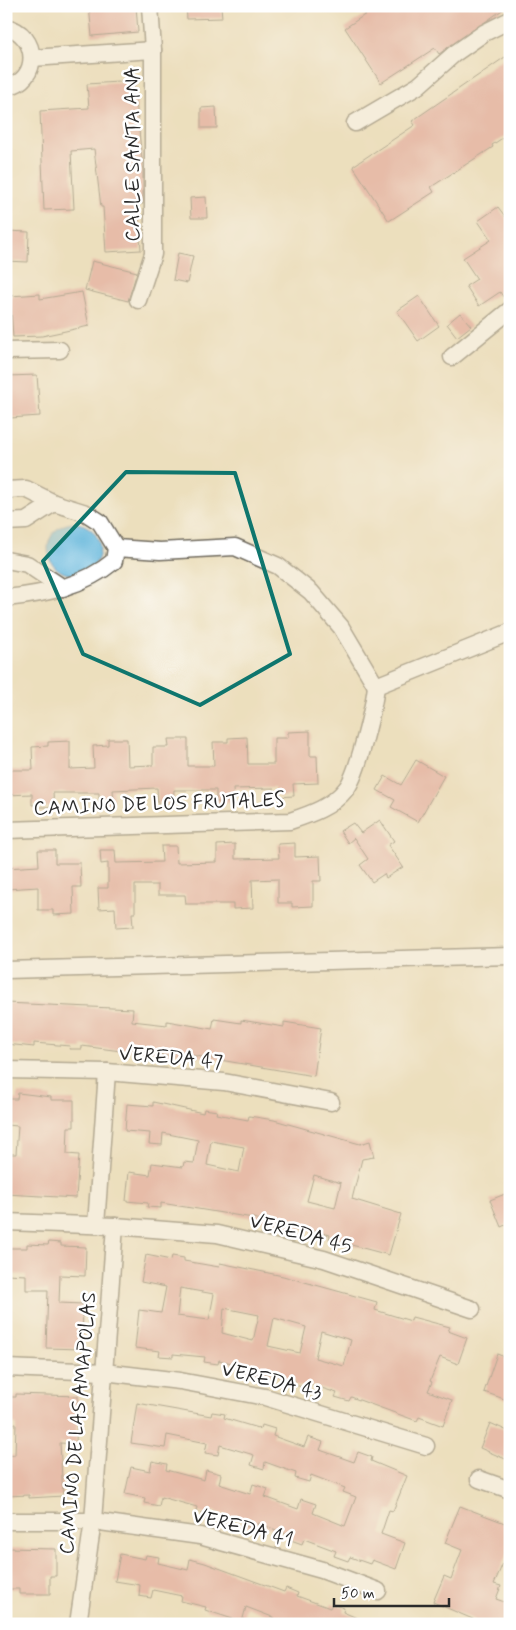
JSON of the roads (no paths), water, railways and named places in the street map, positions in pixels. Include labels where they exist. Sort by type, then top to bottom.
[{"type":"street","name":"CALLE SANTA ANA","points":[[138,300],[153,254],[153,50],[150,6]]},
{"type":"street","points":[[355,123],[418,86],[454,54],[484,33],[510,20]]},
{"type":"street","points":[[6,27],[14,29],[24,36],[30,46],[32,58],[30,70],[23,79],[13,86],[6,87]]},
{"type":"street","points":[[32,58],[153,50]]},
{"type":"street","points":[[452,357],[510,310]]},
{"type":"street","points":[[6,351],[60,350]]},
{"type":"street","points":[[6,490],[26,489],[54,503],[86,513],[100,522],[116,548],[114,561],[98,575],[63,588],[6,598]]},
{"type":"street","points":[[6,522],[26,521],[54,503]]},
{"type":"street","points":[[116,548],[160,551],[235,547],[278,566],[311,592],[341,627],[376,686],[510,632]]},
{"type":"street","points":[[6,560],[28,564],[63,588]]},
{"type":"street","name":"CAMINO DE LOS FRUTALES","points":[[6,830],[290,821],[321,810],[347,789],[355,770],[376,686]]},
{"type":"street","points":[[6,970],[510,956]]},
{"type":"street","name":"VEREDA 47","points":[[6,1070],[107,1072],[224,1082],[331,1102]]},
{"type":"street","points":[[96,1225],[107,1072]]},
{"type":"street","name":"VEREDA 45","points":[[6,1222],[115,1226],[227,1236],[324,1259],[472,1309]]},
{"type":"street","name":"CAMINO DE LAS AMAPOLAS","points":[[78,1624],[93,1522],[115,1226]]},
{"type":"street","name":"VEREDA 43","points":[[6,1368],[104,1372],[180,1381],[265,1397],[426,1446]]},
{"type":"street","points":[[479,1479],[510,1490]]},
{"type":"street","name":"VEREDA 41","points":[[6,1521],[93,1522],[200,1536],[322,1570],[378,1591]]},
{"type":"water","points":[[69,523],[79,523],[88,527],[96,535],[100,549],[96,563],[88,571],[79,575],[69,575],[60,571],[52,563],[48,554],[48,544],[52,535],[60,527]]}]
